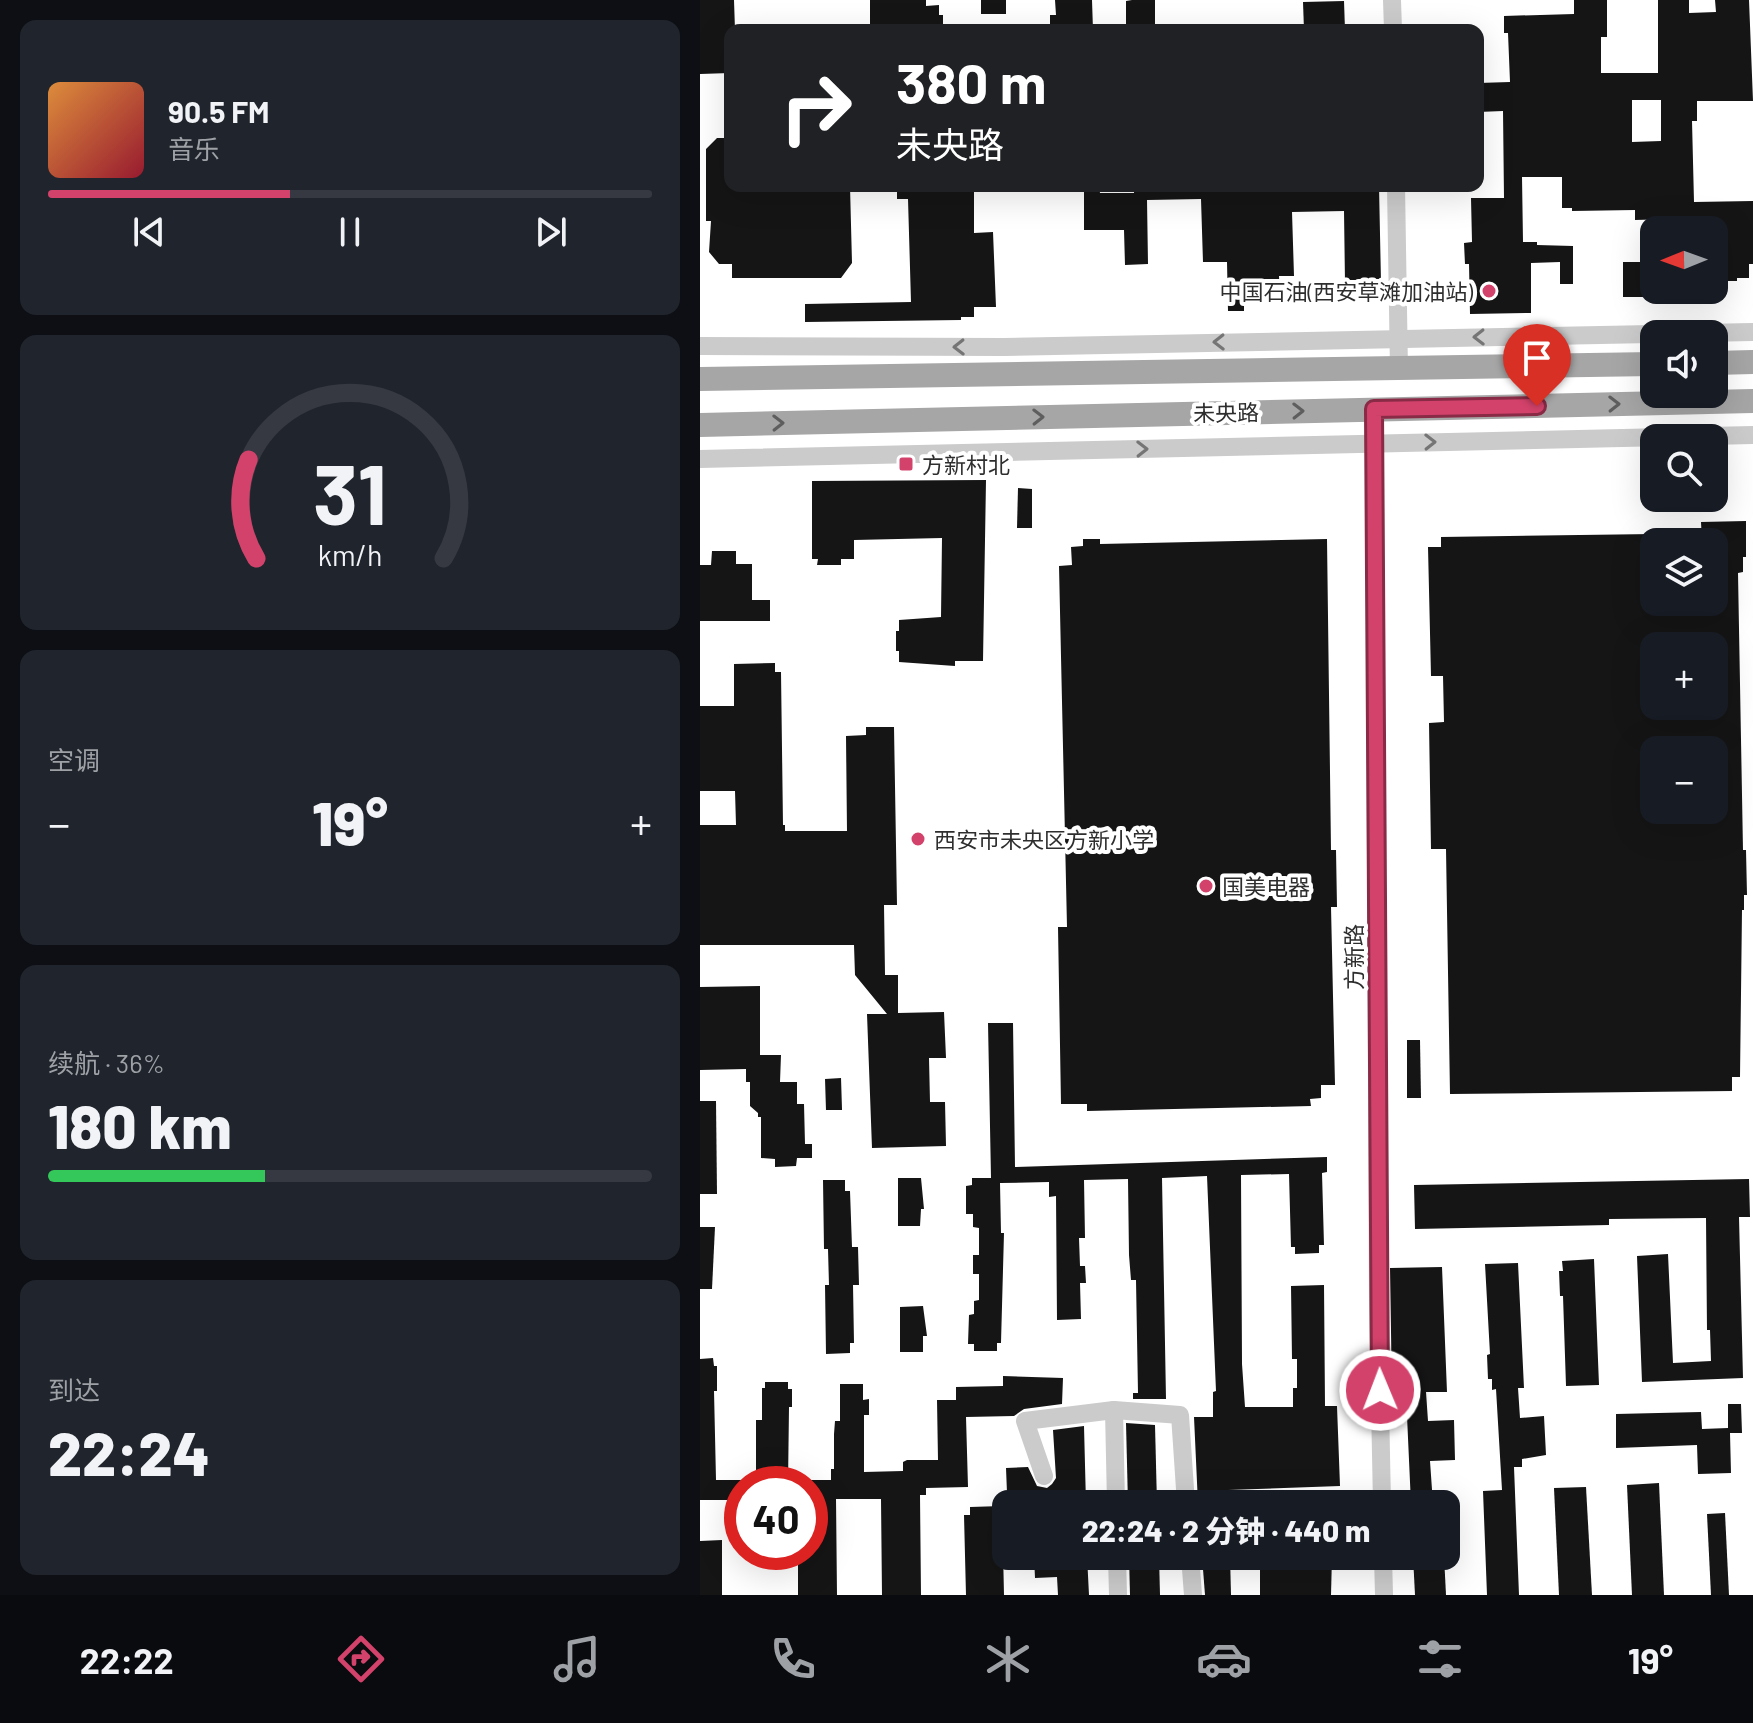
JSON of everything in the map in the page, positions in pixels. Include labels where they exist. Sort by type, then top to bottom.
[{"type":"main road","points":[[1728,363],[1753,362]]},
{"type":"main road","name":"未央路","points":[[700,379],[1640,364]]},
{"type":"main road","name":"未央路","points":[[700,425],[1753,401]]},
{"type":"street","points":[[1392,0],[1393,24]]},
{"type":"street","points":[[1396,192],[1399,370]]},
{"type":"street","points":[[700,346],[1004,347],[1753,332]]},
{"type":"street","name":"方新路","points":[[1374,409],[1382,1490]]},
{"type":"street","points":[[700,459],[1753,435]]},
{"type":"street","points":[[1114,1410],[1116,1490]]},
{"type":"street","points":[[1044,1476],[1025,1421],[1114,1410],[1180,1415],[1185,1490]]},
{"type":"street","points":[[1117,1570],[1118,1595]]},
{"type":"street","points":[[1191,1570],[1193,1595]]},
{"type":"street","points":[[1383,1570],[1384,1595]]},
{"type":"building","points":[[700,0],[734,0],[735,24],[724,24],[724,73],[700,74]]},
{"type":"building","points":[[870,0],[926,0],[926,6],[939,5],[939,15],[943,15],[943,24],[870,24]]},
{"type":"building","points":[[981,0],[1006,0],[1006,14],[981,14]]},
{"type":"building","points":[[1055,0],[1092,0],[1093,24],[1050,24],[1050,15],[1056,15]]},
{"type":"building","points":[[1155,0],[1155,24],[1126,24],[1126,1]]},
{"type":"building","points":[[1574,0],[1607,0],[1607,37],[1601,37],[1601,73],[1658,73],[1658,0],[1689,0],[1689,13],[1716,12],[1715,0],[1749,0],[1753,101],[1697,101],[1697,121],[1692,121],[1694,202],[1753,201],[1753,264],[1749,264],[1749,278],[1728,281],[1728,216],[1640,216],[1640,220],[1635,220],[1635,210],[1572,211],[1572,208],[1562,208],[1562,177],[1522,177],[1523,242],[1573,246],[1573,284],[1560,284],[1560,262],[1531,263],[1531,313],[1470,314],[1469,264],[1465,264],[1464,243],[1472,242],[1471,198],[1504,198],[1503,111],[1484,112],[1484,83],[1510,82],[1508,33],[1504,33],[1504,16],[1574,14]],"holes":[[[1632,100],[1661,100],[1661,141],[1632,142]]]},
{"type":"building","points":[[1344,1],[1345,24],[1304,24],[1303,2]]},
{"type":"building","points":[[717,138],[724,138],[724,192],[850,192],[852,263],[841,278],[732,278],[732,264],[719,264],[709,252],[711,221],[706,221],[706,149]]},
{"type":"building","points":[[897,192],[974,192],[974,233],[993,232],[996,307],[974,307],[974,317],[961,317],[961,320],[805,322],[805,304],[911,302],[908,199],[897,199]]},
{"type":"building","points":[[1084,192],[1379,192],[1381,282],[1345,283],[1344,211],[1292,212],[1294,276],[1279,276],[1280,300],[1244,301],[1244,311],[1228,311],[1227,262],[1203,262],[1201,199],[1147,200],[1148,264],[1125,265],[1124,230],[1084,230]]},
{"type":"building","points":[[1623,262],[1640,262],[1640,297],[1623,297]]},
{"type":"building","points":[[986,480],[983,661],[955,661],[955,666],[899,662],[896,631],[899,631],[899,620],[941,617],[942,538],[854,540],[854,559],[841,559],[841,565],[817,565],[818,559],[812,559],[812,481]]},
{"type":"building","points":[[1018,488],[1032,489],[1032,528],[1017,528]]},
{"type":"building","points":[[1746,521],[1746,557],[1743,557],[1743,572],[1738,573],[1743,850],[1746,850],[1747,895],[1744,895],[1742,910],[1740,1077],[1732,1077],[1732,1091],[1450,1094],[1446,849],[1431,849],[1429,723],[1444,722],[1443,676],[1431,676],[1428,547],[1441,547],[1441,537],[1640,534],[1640,616],[1728,616],[1728,528],[1701,528],[1701,522]]},
{"type":"building","points":[[1083,539],[1100,539],[1100,544],[1327,539],[1331,850],[1336,850],[1337,907],[1331,907],[1335,1085],[1321,1085],[1321,1098],[1310,1099],[1311,1106],[1087,1111],[1087,1104],[1061,1104],[1058,927],[1067,927],[1059,566],[1072,565],[1071,547],[1083,546]]},
{"type":"building","points":[[712,551],[736,551],[736,564],[752,564],[752,600],[770,600],[770,621],[700,621],[700,565],[711,565]]},
{"type":"building","points":[[775,663],[775,672],[781,672],[785,831],[847,831],[846,736],[866,735],[866,727],[894,727],[897,905],[884,905],[885,975],[898,975],[898,1013],[944,1012],[946,1058],[929,1058],[930,1102],[945,1102],[946,1146],[872,1148],[867,1014],[887,1014],[855,975],[854,945],[700,945],[700,825],[736,825],[735,791],[700,791],[700,706],[734,706],[734,664]]},
{"type":"building","points":[[760,986],[760,1055],[781,1055],[780,1082],[797,1082],[797,1104],[804,1104],[805,1144],[812,1144],[812,1158],[797,1158],[796,1166],[775,1167],[775,1159],[761,1158],[761,1117],[750,1106],[750,1082],[746,1082],[746,1069],[700,1070],[700,987]]},
{"type":"building","points":[[988,1023],[1013,1023],[1015,1167],[1327,1157],[1327,1172],[1322,1173],[1324,1245],[1319,1245],[1319,1253],[1295,1254],[1295,1247],[1291,1247],[1289,1174],[1241,1175],[1242,1364],[1245,1407],[1293,1407],[1293,1388],[1297,1388],[1297,1359],[1292,1359],[1291,1286],[1324,1285],[1325,1406],[1337,1406],[1340,1486],[1197,1490],[1194,1417],[1213,1417],[1213,1392],[1216,1391],[1207,1176],[1162,1178],[1166,1399],[1133,1399],[1133,1393],[1138,1393],[1136,1280],[1131,1280],[1129,1255],[1128,1179],[1084,1180],[1085,1238],[1079,1238],[1080,1266],[1085,1266],[1086,1283],[1080,1283],[1081,1319],[1057,1320],[1056,1196],[1049,1197],[1049,1182],[1000,1183],[1001,1233],[1004,1233],[1001,1343],[997,1343],[997,1351],[974,1351],[974,1344],[968,1344],[969,1315],[974,1314],[974,1301],[979,1300],[979,1274],[973,1274],[973,1255],[979,1255],[979,1228],[973,1227],[973,1214],[966,1214],[966,1186],[972,1185],[972,1178],[991,1178]]},
{"type":"building","points":[[1407,1040],[1420,1040],[1421,1098],[1407,1098]]},
{"type":"building","points":[[841,1078],[842,1110],[826,1110],[825,1079]]},
{"type":"building","points":[[700,1101],[716,1101],[717,1194],[700,1194]]},
{"type":"building","points":[[898,1178],[921,1178],[924,1209],[921,1209],[920,1226],[898,1226]]},
{"type":"building","points":[[1749,1179],[1750,1217],[1739,1217],[1743,1378],[1642,1382],[1637,1256],[1668,1254],[1673,1363],[1711,1361],[1710,1330],[1707,1330],[1706,1218],[1609,1219],[1609,1225],[1415,1229],[1414,1185]]},
{"type":"building","points":[[823,1180],[845,1180],[845,1191],[850,1191],[852,1247],[858,1247],[859,1285],[853,1285],[854,1343],[850,1343],[850,1353],[826,1354],[825,1285],[829,1285],[828,1249],[824,1249]]},
{"type":"building","points":[[700,1227],[715,1227],[712,1289],[700,1289]]},
{"type":"building","points":[[1594,1259],[1599,1385],[1566,1386],[1563,1296],[1560,1296],[1559,1271],[1563,1271],[1562,1261]]},
{"type":"building","points":[[1518,1263],[1524,1388],[1518,1388],[1520,1418],[1544,1416],[1546,1455],[1522,1459],[1522,1467],[1514,1467],[1519,1595],[1487,1595],[1483,1491],[1502,1490],[1496,1389],[1492,1390],[1492,1379],[1488,1379],[1487,1355],[1490,1354],[1485,1264]]},
{"type":"building","points":[[1442,1267],[1447,1392],[1426,1392],[1428,1421],[1454,1420],[1455,1460],[1430,1461],[1432,1490],[1410,1490],[1406,1394],[1392,1395],[1390,1268]]},
{"type":"building","points":[[923,1306],[927,1336],[923,1336],[923,1352],[900,1352],[900,1307]]},
{"type":"building","points":[[713,1358],[714,1366],[717,1366],[717,1391],[714,1391],[716,1480],[724,1480],[724,1500],[700,1500],[700,1359]]},
{"type":"building","points":[[1003,1376],[1063,1378],[1062,1404],[1024,1409],[1014,1416],[966,1417],[968,1487],[926,1488],[926,1495],[920,1495],[921,1595],[882,1595],[881,1499],[836,1499],[837,1595],[798,1595],[798,1570],[828,1570],[828,1480],[831,1480],[831,1469],[834,1469],[835,1421],[840,1421],[840,1384],[863,1384],[863,1400],[869,1399],[869,1415],[864,1415],[864,1472],[903,1471],[903,1462],[907,1460],[938,1460],[937,1400],[956,1400],[956,1387],[1003,1386]]},
{"type":"building","points":[[765,1382],[788,1382],[788,1389],[792,1389],[788,1466],[756,1466],[756,1420],[762,1420],[762,1388],[765,1388]]},
{"type":"building","points":[[1728,1404],[1741,1404],[1742,1433],[1730,1433],[1731,1473],[1698,1474],[1697,1445],[1616,1448],[1616,1414],[1701,1412],[1702,1429],[1728,1428]]},
{"type":"building","points":[[1126,1423],[1155,1425],[1157,1490],[1128,1490]]},
{"type":"building","points":[[1084,1426],[1086,1490],[1007,1490],[1006,1468],[1028,1467],[1037,1486],[1047,1488],[1052,1484],[1056,1478],[1053,1430]]},
{"type":"building","points":[[1659,1483],[1664,1595],[1632,1595],[1627,1485]]},
{"type":"building","points":[[1586,1487],[1592,1595],[1559,1595],[1554,1488]]},
{"type":"building","points":[[992,1506],[992,1570],[1003,1570],[1004,1595],[966,1595],[964,1515],[970,1515],[970,1507]]},
{"type":"building","points":[[1725,1513],[1729,1595],[1711,1595],[1707,1514]]},
{"type":"building","points":[[722,1540],[722,1595],[700,1595],[700,1541]]},
{"type":"building","points":[[1035,1570],[1088,1570],[1089,1595],[1058,1595],[1057,1577],[1035,1578]]},
{"type":"building","points":[[1129,1570],[1159,1570],[1160,1595],[1130,1595]]},
{"type":"building","points":[[1203,1570],[1230,1570],[1231,1595],[1205,1595]]},
{"type":"building","points":[[1260,1570],[1332,1570],[1331,1595],[1260,1595]]},
{"type":"building","points":[[1414,1570],[1445,1570],[1446,1595],[1415,1595]]},
{"type":"place","name":"中国石油(西安草滩加油站)","points":[[1489,291]]},
{"type":"place","name":"方新村北","points":[[906,464]]},
{"type":"place","name":"西安市未央区方新小学","points":[[918,839]]},
{"type":"place","name":"国美电器","points":[[1206,886]]},
{"type":"route","points":[[1380,1390],[1374,409],[1537,406]]}]
